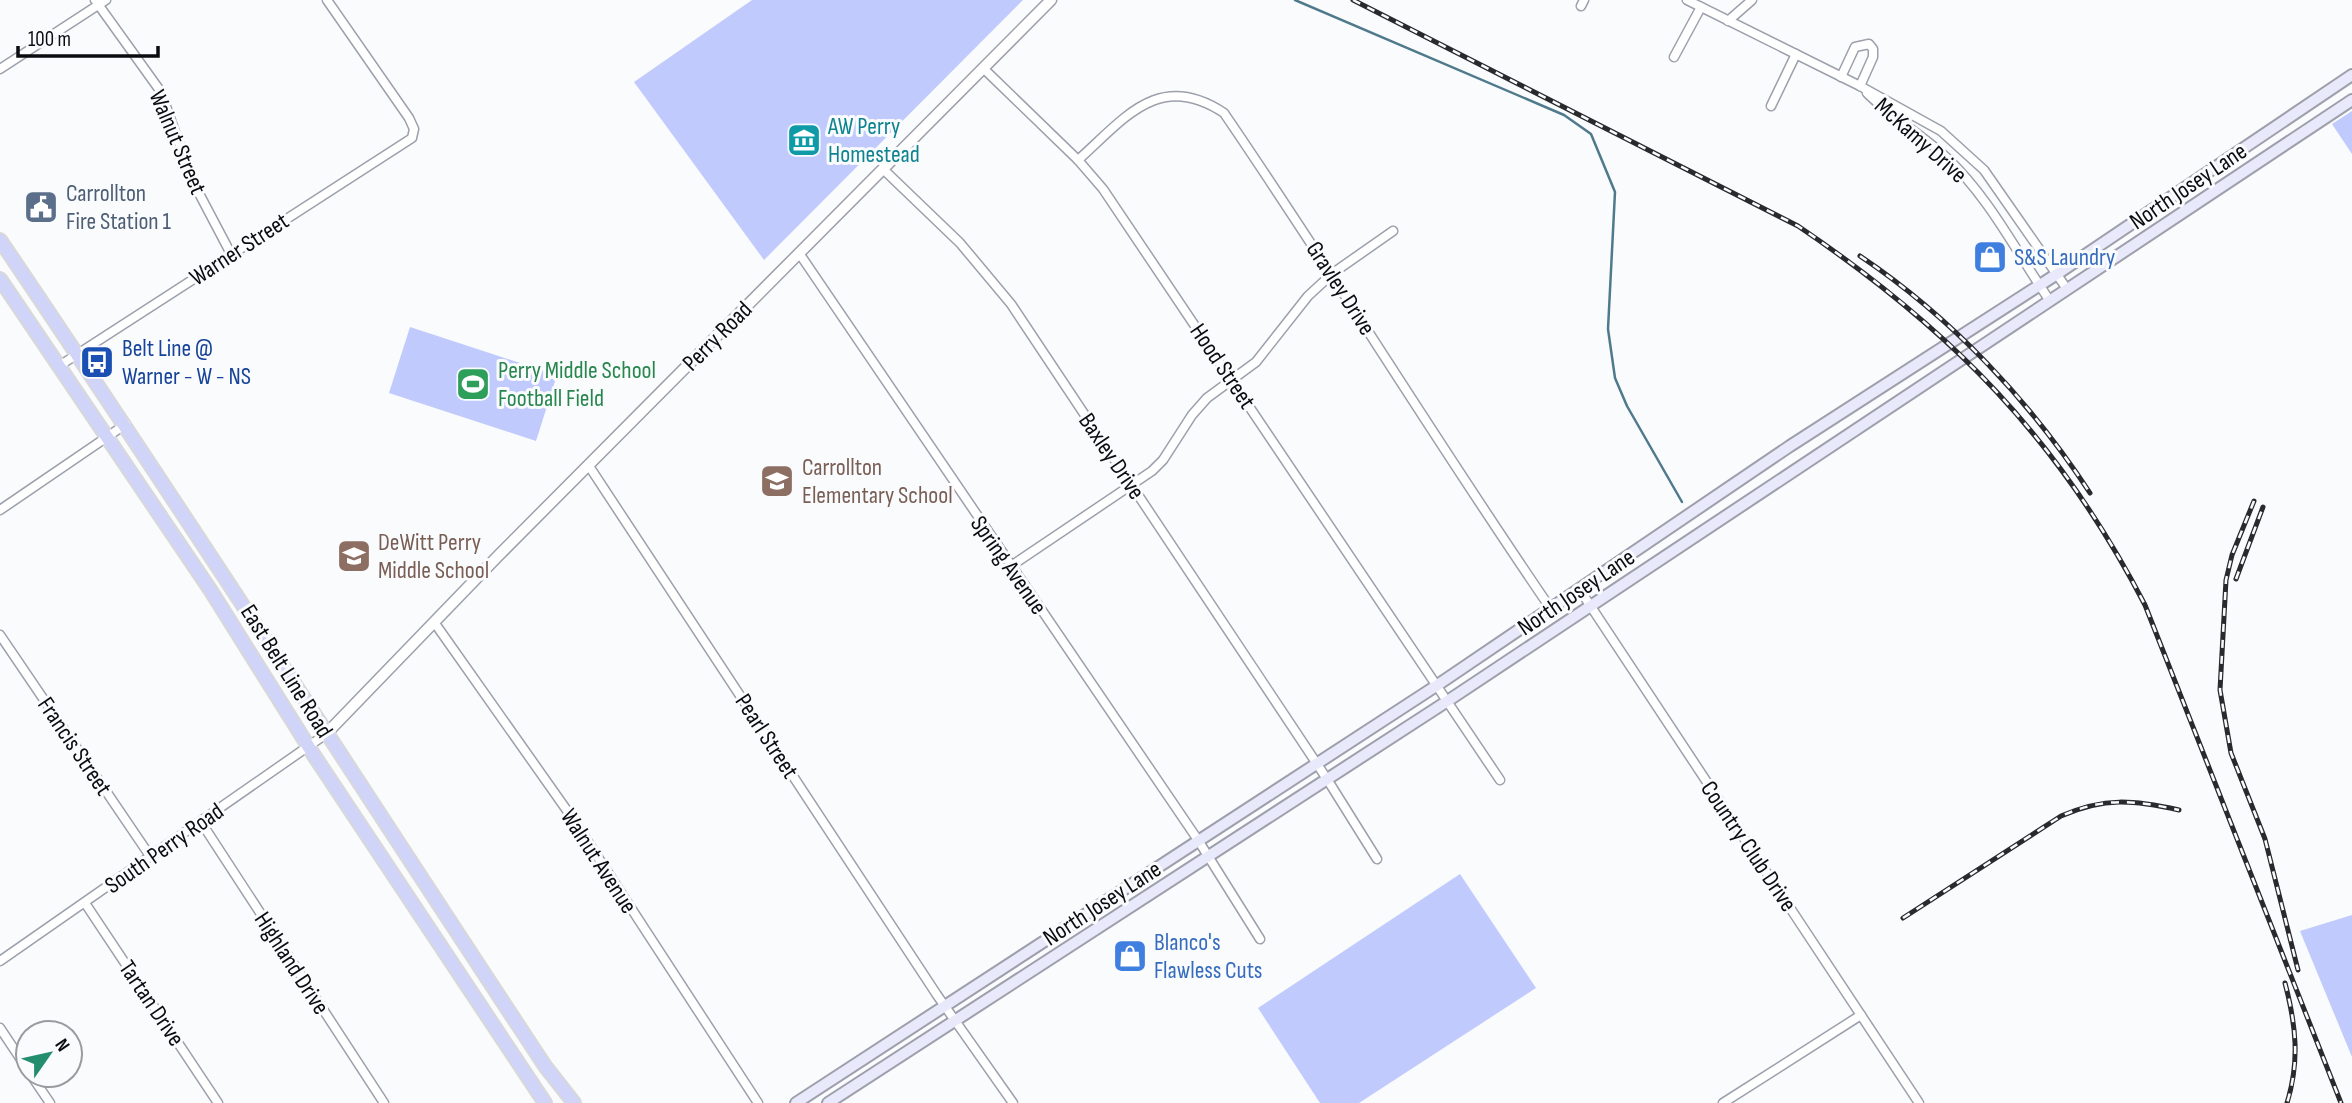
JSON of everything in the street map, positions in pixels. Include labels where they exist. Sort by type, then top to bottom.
[{"type":"main road","name":"North Josey Lane","points":[[796,1103],[1436,686],[1790,446],[2057,274],[2352,75]]},
{"type":"main road","name":"North Josey Lane","points":[[828,1103],[1446,702],[2352,100]]},
{"type":"main road","name":"East Belt Line Road","points":[[0,240],[126,425],[545,1066],[574,1103]]},
{"type":"main road","name":"East Belt Line Road","points":[[0,279],[211,591],[309,749],[545,1103]]},
{"type":"street","name":"Warner Street","points":[[59,366],[412,138],[414,129],[327,0]]},
{"type":"street","name":"Perry Road","points":[[326,734],[1051,0]]},
{"type":"street","name":"McKamy Drive","points":[[1686,0],[1860,86],[1931,125],[1984,170],[2067,289]]},
{"type":"street","points":[[1728,20],[1752,0]]},
{"type":"street","points":[[0,69],[100,2]]},
{"type":"street","name":"Walnut Street","points":[[100,2],[161,92],[192,180],[231,254]]},
{"type":"street","points":[[1674,57],[1702,7]]},
{"type":"street","points":[[1841,77],[1855,47],[1868,44],[1873,49],[1873,57],[1860,86]]},
{"type":"street","points":[[1770,106],[1796,54]]},
{"type":"street","name":"Hood Street","points":[[984,68],[1078,160],[1103,189],[1500,780]]},
{"type":"street","name":"McKamy Drive","points":[[1860,86],[1881,108],[1947,158],[1966,178],[2050,301]]},
{"type":"street","name":"Gravley Drive","points":[[1078,160],[1143,103],[1175,95],[1208,102],[1224,113],[1333,272],[1436,437],[1551,609]]},
{"type":"street","name":"Baxley Drive","points":[[883,169],[990,277],[1327,779],[1377,859]]},
{"type":"street","points":[[1011,566],[1131,485],[1163,460],[1192,415],[1231,378],[1256,362],[1293,312],[1333,272],[1393,232]]},
{"type":"street","name":"Spring Avenue","points":[[799,253],[1198,840],[1260,939]]},
{"type":"street","points":[[0,510],[126,425]]},
{"type":"street","name":"Pearl Street","points":[[589,466],[1013,1103]]},
{"type":"street","name":"Country Club Drive","points":[[1580,590],[1919,1103]]},
{"type":"street","name":"Walnut Avenue","points":[[434,622],[573,819],[758,1103]]},
{"type":"street","name":"Francis Street","points":[[0,635],[150,856]]},
{"type":"street","name":"South Perry Road","points":[[0,961],[309,749],[326,734]]},
{"type":"street","name":"Highland Drive","points":[[201,822],[384,1103]]},
{"type":"street","name":"Tartan Drive","points":[[85,903],[218,1103]]},
{"type":"street","points":[[1723,1103],[1861,1014]]},
{"type":"street","points":[[0,1028],[14,1049]]},
{"type":"shaded area","points":[[752,0],[1023,0],[764,260],[634,82]]},
{"type":"shaded area","points":[[2352,111],[2352,154],[2332,124]]},
{"type":"shaded area","name":"Perry Middle School Football Field","points":[[410,327],[557,375],[536,441],[389,393]]},
{"type":"shaded area","points":[[1460,874],[1536,988],[1359,1103],[1320,1103],[1258,1008]]},
{"type":"shaded area","points":[[2352,915],[2352,1057],[2300,931]]},
{"type":"waterway","points":[[1295,0],[1564,115],[1591,134],[1615,192],[1608,329],[1615,378],[1627,406],[1682,502]]},
{"type":"railway","points":[[1353,0],[1798,226],[1854,265],[1905,306],[1997,392],[2076,490],[2112,545],[2145,605],[2341,1103]]},
{"type":"railway","points":[[1860,256],[1926,306],[1987,363],[2042,426],[2090,493]]},
{"type":"railway","points":[[2254,501],[2232,555],[2226,580],[2220,690],[2231,753],[2265,839],[2298,970]]},
{"type":"railway","points":[[2236,579],[2263,507]]},
{"type":"railway","points":[[1903,918],[2061,816],[2092,806],[2119,802],[2179,810]]},
{"type":"railway","points":[[2285,983],[2295,1043],[2294,1072],[2287,1103]]},
{"type":"place","name":"AW Perry Homestead","points":[[804,140]]},
{"type":"place","name":"Carrollton Fire Station 1","points":[[41,207]]},
{"type":"place","name":"S&S Laundry","points":[[1990,257]]},
{"type":"place","name":"Belt Line @ Warner - W - NS","points":[[97,362]]},
{"type":"place","name":"Perry Middle School Football Field","points":[[473,384]]},
{"type":"place","name":"Carrollton Elementary School","points":[[777,481]]},
{"type":"place","name":"DeWitt Perry Middle School","points":[[354,556]]},
{"type":"place","name":"Blanco's Flawless Cuts","points":[[1130,956]]}]
